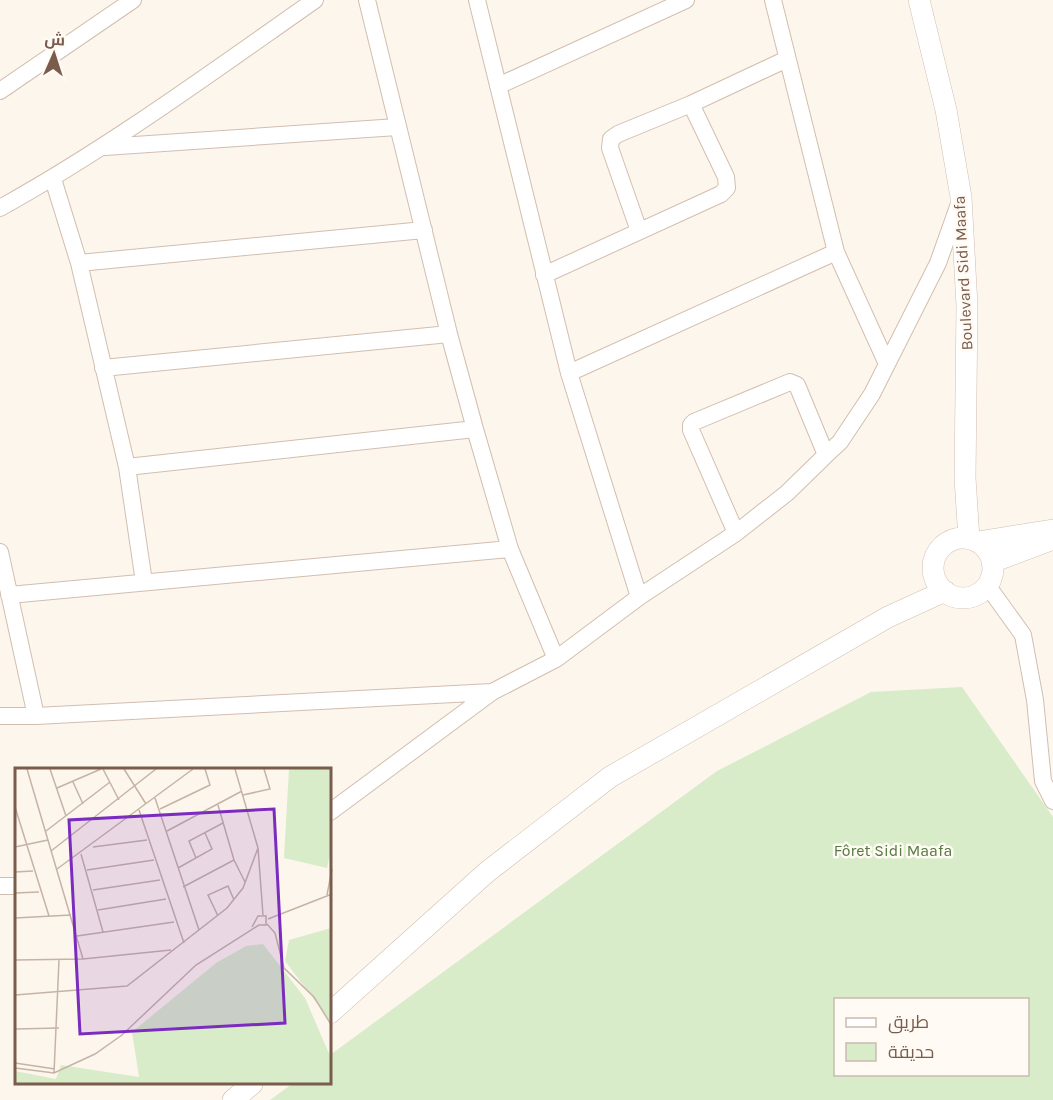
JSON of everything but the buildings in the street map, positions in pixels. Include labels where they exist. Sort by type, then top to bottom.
[{"type":"street","points":[[0,91],[133,0]]},
{"type":"street","points":[[0,208],[104,147],[315,0]]},
{"type":"street","points":[[367,0],[449,334],[475,429],[510,549],[556,659]]},
{"type":"street","points":[[477,0],[569,373],[639,597]]},
{"type":"street","points":[[498,86],[686,0]]},
{"type":"street","points":[[773,0],[836,252],[887,364]]},
{"type":"street","name":"Boulevard Sidi Maafa","points":[[919,0],[946,110],[961,197],[967,306],[966,540]]},
{"type":"street","points":[[639,231],[610,148],[611,139],[787,59]]},
{"type":"street","points":[[544,275],[721,194],[727,188],[726,177],[691,104]]},
{"type":"street","points":[[104,147],[397,127]]},
{"type":"street","points":[[53,178],[79,263],[127,467],[144,582]]},
{"type":"street","points":[[332,811],[492,692],[556,659],[639,597],[735,533],[787,493],[840,442],[872,394],[938,263],[961,197]]},
{"type":"street","points":[[79,263],[424,230]]},
{"type":"street","points":[[569,373],[836,252]]},
{"type":"street","points":[[103,368],[449,334]]},
{"type":"street","points":[[735,533],[691,430],[694,422],[790,382],[794,383],[797,385],[826,455]]},
{"type":"street","points":[[127,467],[475,429]]},
{"type":"street","points":[[966,540],[985,547],[993,570],[982,591],[968,597],[960,597],[940,585],[933,569],[934,560],[944,545],[966,540],[1053,530]]},
{"type":"street","points":[[992,562],[1053,539]]},
{"type":"street","points":[[9,595],[510,549]]},
{"type":"street","points":[[0,552],[36,716]]},
{"type":"street","points":[[332,1011],[487,872],[610,777],[940,585]]},
{"type":"street","points":[[987,585],[1023,635],[1035,700],[1043,781],[1053,801]]},
{"type":"street","points":[[0,716],[492,692]]},
{"type":"street","points":[[233,1100],[250,1085]]},
{"type":"green space","name":"Fôret Sidi Maafa","points":[[962,687],[1053,817],[1053,1100],[270,1100],[291,1085],[332,1085],[332,1054],[717,771],[871,692]]}]
